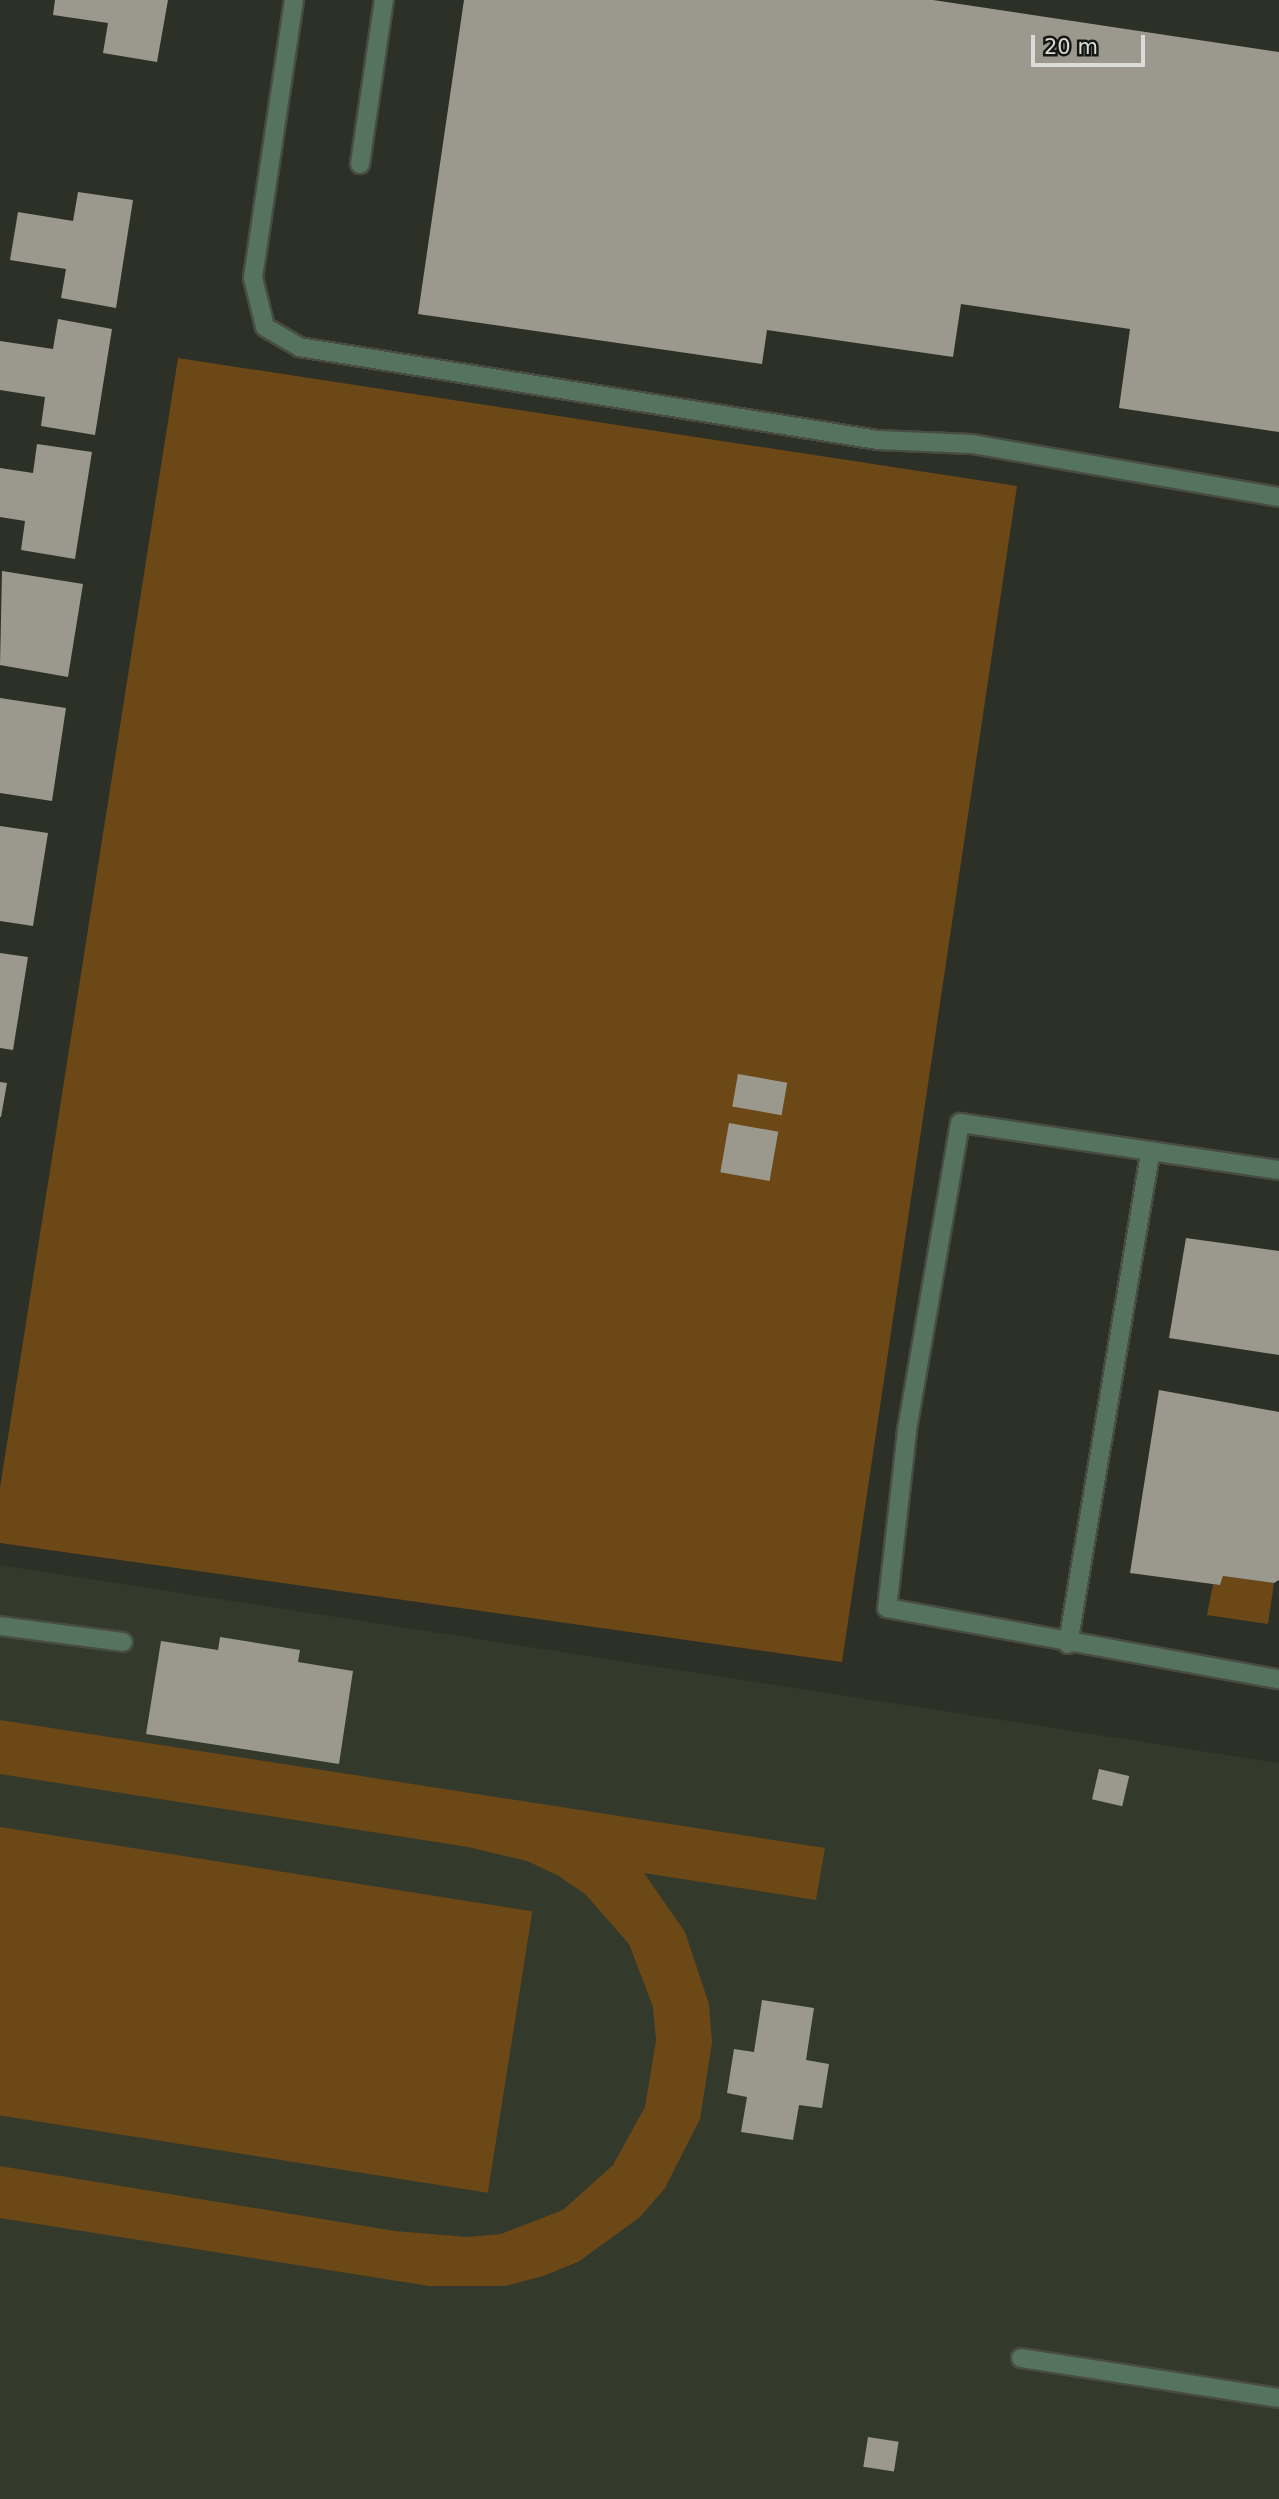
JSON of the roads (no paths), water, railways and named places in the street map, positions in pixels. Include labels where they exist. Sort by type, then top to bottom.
[{"type":"lane","points":[[294,0],[253,278],[265,327],[299,347],[878,440],[972,444],[1279,497]]},
{"type":"lane","points":[[360,164],[384,0]]},
{"type":"lane","points":[[1279,1170],[1150,1154],[960,1123],[907,1431],[887,1608],[1068,1644],[1279,1679]]},
{"type":"lane","points":[[1068,1644],[1150,1154]]},
{"type":"lane","points":[[0,1626],[123,1642]]},
{"type":"lane","points":[[1021,2358],[1279,2398]]}]
